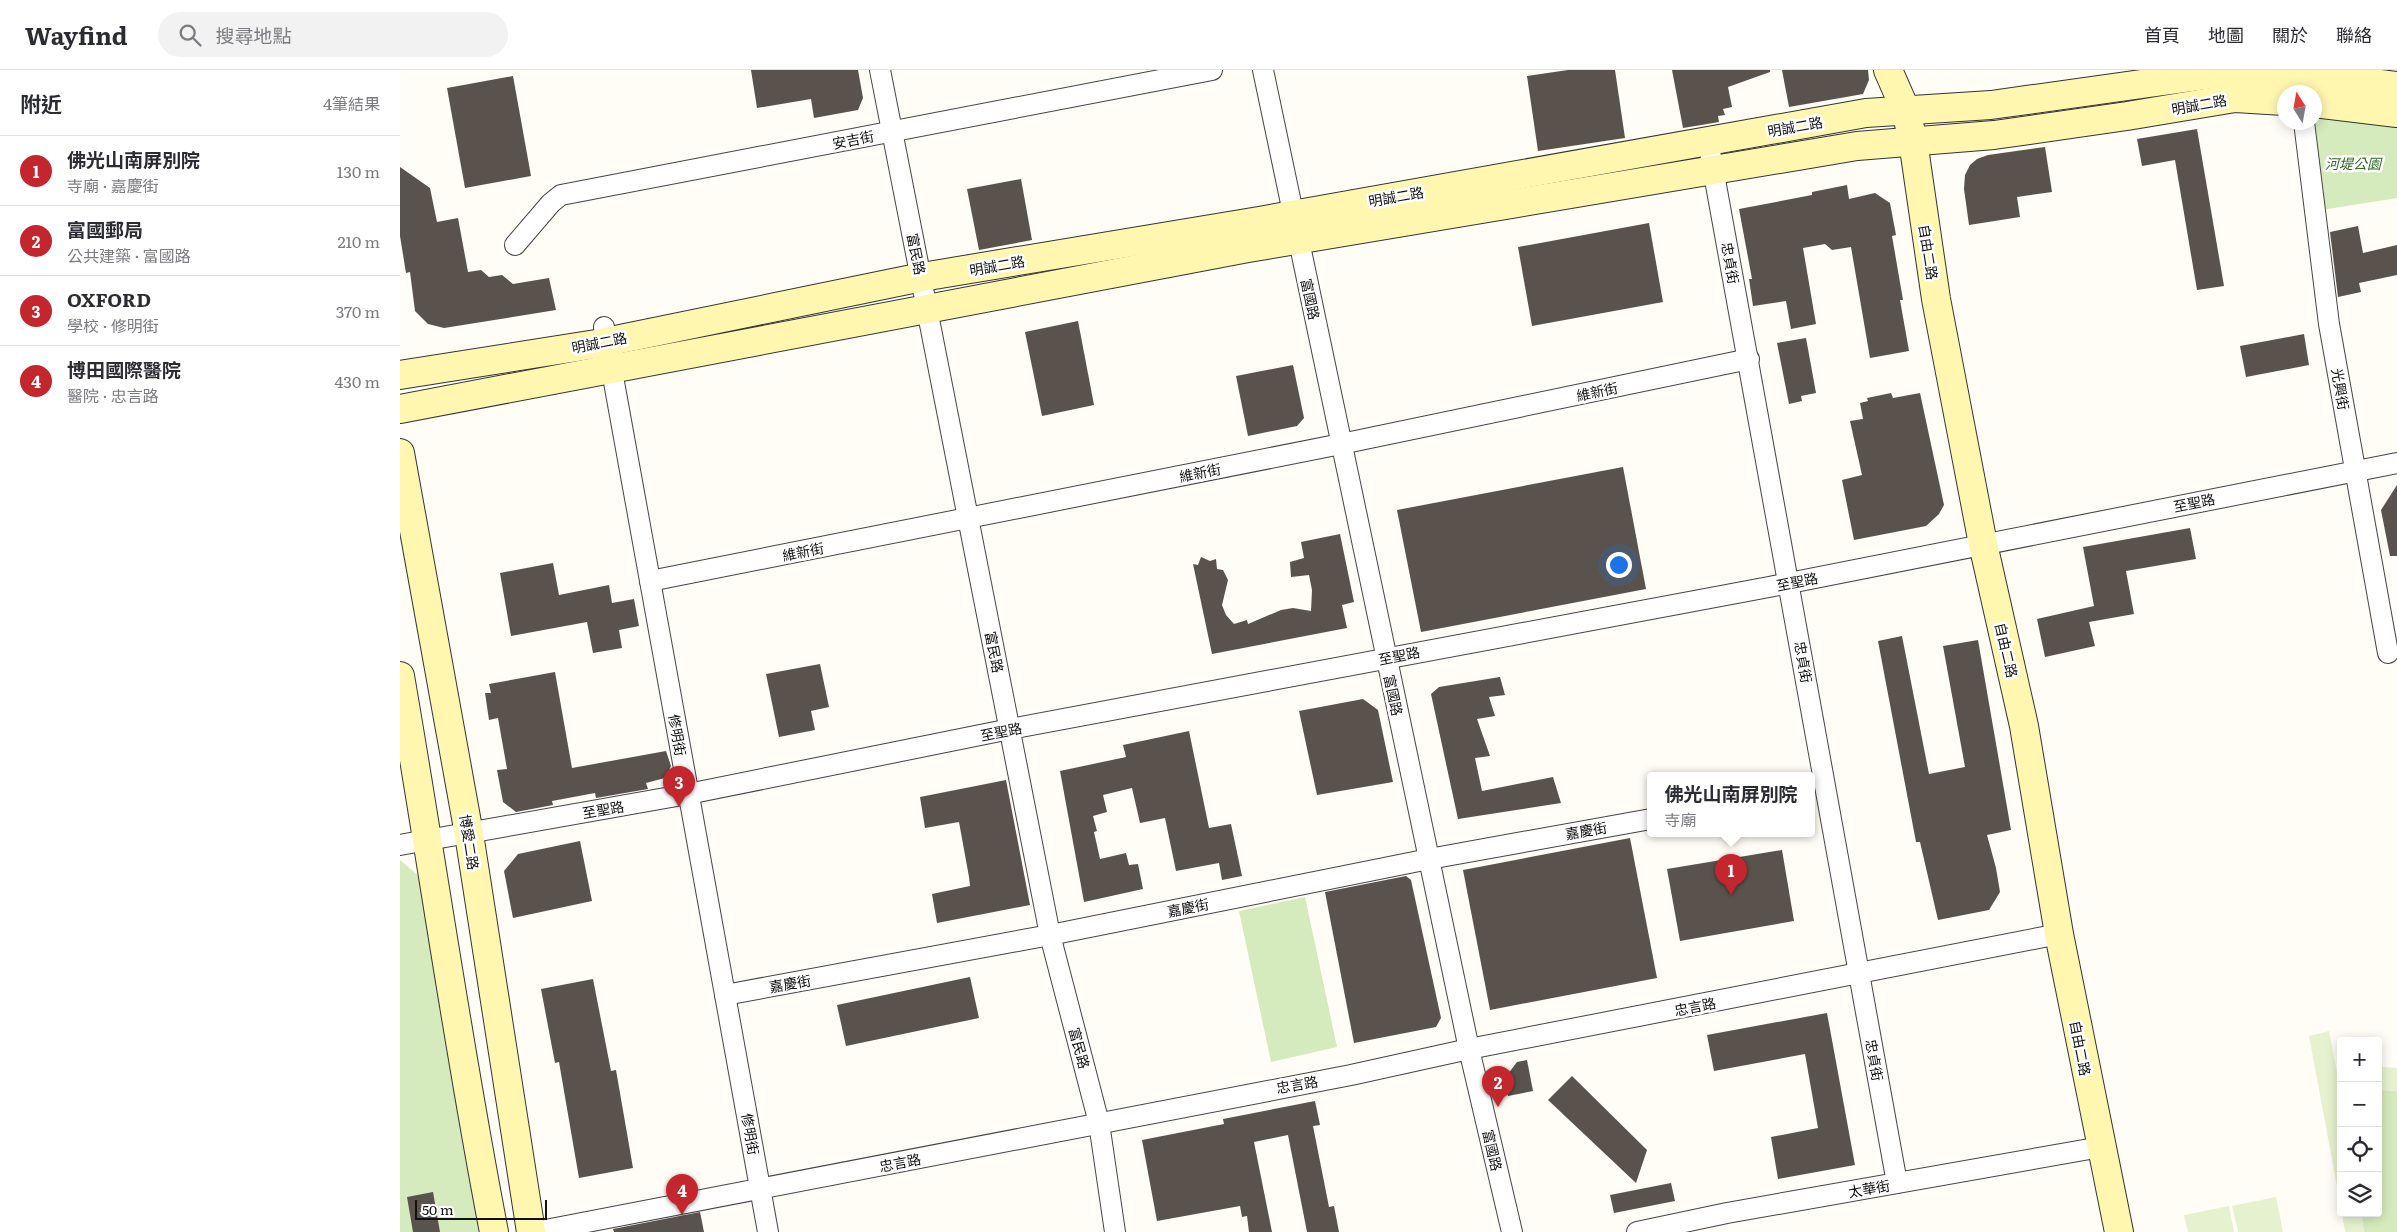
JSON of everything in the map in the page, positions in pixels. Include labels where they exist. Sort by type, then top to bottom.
[{"type":"street","name":"富民路","points":[[880,70],[1050,935],[1099,1123],[1115,1232]]},
{"type":"street","name":"安吉街","points":[[515,246],[550,203],[561,195],[1212,70]]},
{"type":"street","name":"富國路","points":[[1263,70],[1469,1049],[1512,1232]]},
{"type":"street","name":"自由二路","points":[[1888,70],[1906,111],[1913,141],[1936,299],[1983,544],[2024,726],[2059,934],[2119,1232]]},
{"type":"street","name":"明誠二路","points":[[400,409],[928,310],[1296,227],[1708,141],[1866,113],[1991,105],[2235,71],[2298,79],[2397,86]]},
{"type":"street","name":"明誠二路","points":[[400,375],[606,334],[922,278],[1714,171],[1857,146],[2003,134],[2235,98],[2277,101]]},
{"type":"street","points":[[2322,104],[2397,113]]},
{"type":"street","name":"光興街","points":[[2305,130],[2329,324],[2388,653]]},
{"type":"street","name":"忠貞街","points":[[1708,141],[1789,583],[1819,788],[1860,974],[1897,1183]]},
{"type":"street","name":"修明街","points":[[606,334],[768,1232]]},
{"type":"street","name":"維新街","points":[[650,581],[1341,444],[1749,359]]},
{"type":"street","name":"博愛二路","points":[[400,453],[469,834],[533,1232]]},
{"type":"street","name":"至聖路","points":[[400,845],[688,794],[1010,729],[1386,657],[1789,583],[2397,463]]},
{"type":"street","points":[[400,676],[462,1057],[494,1232]]},
{"type":"street","name":"嘉慶街","points":[[725,995],[1050,935],[1429,859],[1647,819]]},
{"type":"street","name":"忠言路","points":[[533,1232],[1352,1074],[1469,1049],[2059,934]]},
{"type":"street","name":"太華街","points":[[1637,1232],[1727,1213],[2101,1147]]},
{"type":"green space","name":"河堤公園","points":[[2322,118],[2397,126],[2397,198],[2315,211],[2305,130],[2322,130]]},
{"type":"green space","points":[[400,860],[421,878],[480,1232],[400,1232]]},
{"type":"green space","points":[[1305,897],[1337,1047],[1271,1062],[1239,911]]},
{"type":"green space","points":[[2329,1031],[2337,1072],[2337,1186],[2309,1036]]},
{"type":"green space","points":[[2382,1067],[2397,1068],[2397,1091],[2382,1090]]},
{"type":"green space","points":[[2382,1090],[2397,1091],[2397,1232],[2364,1232],[2362,1217],[2382,1217]]},
{"type":"green space","points":[[2276,1197],[2283,1232],[2238,1232],[2232,1206]]},
{"type":"green space","points":[[2229,1206],[2234,1232],[2188,1232],[2184,1215]]},
{"type":"green space","points":[[2343,1217],[2362,1217],[2364,1232],[2345,1232]]},
{"type":"building","points":[[751,70],[858,70],[863,98],[858,110],[814,118],[811,99],[757,108]]},
{"type":"building","points":[[1568,70],[1615,70],[1625,138],[1538,151],[1527,76]]},
{"type":"building","points":[[1672,70],[1770,70],[1770,72],[1728,87],[1732,107],[1723,109],[1725,115],[1718,116],[1719,122],[1683,128]]},
{"type":"building","points":[[1782,70],[1868,70],[1869,80],[1863,94],[1789,107]]},
{"type":"building","points":[[513,76],[531,176],[465,188],[447,88]]},
{"type":"building","points":[[2197,129],[2224,286],[2197,290],[2175,160],[2142,166],[2137,139]]},
{"type":"building","points":[[2045,147],[2052,192],[2017,197],[2020,217],[1969,225],[1964,189],[1965,175],[1970,165],[1977,159],[1988,155]]},
{"type":"building","points":[[400,167],[430,188],[437,222],[458,218],[468,272],[481,270],[489,277],[502,275],[513,284],[549,278],[556,310],[444,328],[428,324],[415,311],[410,272],[406,273],[400,236]]},
{"type":"building","points":[[1021,179],[1032,240],[979,250],[967,189]]},
{"type":"building","points":[[1847,185],[1849,199],[1875,193],[1890,203],[1896,235],[1892,236],[1903,300],[1900,300],[1909,351],[1870,358],[1851,247],[1832,250],[1825,244],[1803,248],[1816,324],[1791,329],[1786,301],[1753,306],[1749,279],[1752,279],[1739,209],[1812,195],[1812,192]]},
{"type":"building","points":[[1649,223],[1663,302],[1532,326],[1518,247]]},
{"type":"building","points":[[2358,226],[2363,253],[2397,245],[2397,275],[2359,283],[2361,292],[2338,297],[2330,232]]},
{"type":"building","points":[[1078,321],[1094,405],[1042,416],[1025,332]]},
{"type":"building","points":[[2304,334],[2309,365],[2246,377],[2240,346]]},
{"type":"building","points":[[1806,338],[1816,393],[1801,396],[1802,401],[1789,404],[1777,343]]},
{"type":"building","points":[[1293,365],[1304,418],[1297,426],[1248,436],[1236,376]]},
{"type":"building","points":[[1891,393],[1893,398],[1920,393],[1944,505],[1939,514],[1926,526],[1854,540],[1842,480],[1862,475],[1850,421],[1863,419],[1860,403],[1868,401],[1867,398]]},
{"type":"building","points":[[1623,467],[1646,589],[1421,632],[1397,510]]},
{"type":"building","points":[[2397,485],[2397,556],[2390,556],[2381,510]]},
{"type":"building","points":[[2190,528],[2196,559],[2126,571],[2134,614],[2089,622],[2095,646],[2045,657],[2037,619],[2094,606],[2083,547]]},
{"type":"building","points":[[1340,534],[1354,602],[1342,605],[1347,628],[1212,654],[1193,564],[1198,565],[1201,557],[1210,561],[1216,559],[1217,569],[1223,570],[1228,580],[1222,605],[1226,615],[1234,624],[1247,620],[1248,624],[1281,610],[1293,608],[1311,611],[1312,590],[1309,575],[1291,577],[1290,562],[1304,558],[1301,542]]},
{"type":"building","points":[[553,563],[559,595],[609,585],[612,603],[634,599],[639,626],[619,630],[622,648],[593,653],[587,622],[511,636],[500,573]]},
{"type":"building","points":[[1902,636],[1929,774],[1965,767],[1943,646],[1978,640],[2011,830],[1987,835],[2000,892],[1989,910],[1938,920],[1920,842],[1916,842],[1878,641]]},
{"type":"building","points":[[820,664],[829,707],[811,711],[815,730],[779,737],[766,674]]},
{"type":"building","points":[[555,672],[572,768],[666,751],[671,766],[665,778],[646,783],[648,789],[596,798],[595,793],[552,801],[553,805],[516,812],[503,802],[497,770],[507,769],[498,718],[489,720],[485,693],[491,693],[489,684]]},
{"type":"building","points":[[1500,677],[1505,695],[1489,697],[1495,716],[1477,719],[1490,756],[1475,758],[1482,791],[1553,777],[1561,803],[1458,819],[1431,694],[1439,687]]},
{"type":"building","points":[[1363,699],[1378,710],[1393,782],[1317,795],[1299,711]]},
{"type":"building","points":[[1189,731],[1209,828],[1231,824],[1242,876],[1222,880],[1219,863],[1176,871],[1165,818],[1140,823],[1132,788],[1103,795],[1107,812],[1093,816],[1097,831],[1094,832],[1100,859],[1126,853],[1129,865],[1138,864],[1143,889],[1084,902],[1060,771],[1126,757],[1123,745]]},
{"type":"building","points":[[1006,780],[1030,905],[937,923],[932,894],[970,886],[969,877],[959,822],[925,828],[920,797]]},
{"type":"building","points":[[1630,838],[1657,978],[1490,1010],[1463,870]]},
{"type":"building","points":[[580,841],[592,901],[513,918],[504,871],[518,854]]},
{"type":"building","points":[[1782,850],[1794,921],[1680,941],[1667,869]]},
{"type":"building","points":[[1406,876],[1411,880],[1441,1018],[1436,1027],[1354,1043],[1325,892]]},
{"type":"building","points":[[970,977],[979,1018],[846,1046],[837,1005]]},
{"type":"building","points":[[593,979],[611,1071],[616,1070],[633,1168],[579,1178],[559,1062],[555,1063],[541,989]]},
{"type":"building","points":[[1827,1013],[1855,1165],[1778,1179],[1771,1137],[1818,1128],[1805,1054],[1714,1071],[1707,1035]]},
{"type":"building","points":[[1527,1060],[1533,1091],[1508,1096],[1505,1078],[1517,1062]]},
{"type":"building","points":[[1572,1076],[1647,1150],[1636,1183],[1548,1100]]},
{"type":"building","points":[[1315,1101],[1320,1125],[1313,1126],[1329,1207],[1334,1206],[1339,1232],[1307,1232],[1288,1135],[1254,1142],[1272,1232],[1249,1232],[1247,1216],[1242,1217],[1240,1206],[1157,1221],[1142,1140],[1224,1124],[1223,1119]]},
{"type":"building","points":[[1671,1183],[1675,1201],[1614,1213],[1610,1195]]},
{"type":"building","points":[[433,1192],[440,1232],[413,1232],[407,1197]]},
{"type":"building","points":[[700,1212],[704,1232],[614,1232],[613,1229]]},
{"type":"place","name":"OXFORD","points":[[679,807]]},
{"type":"place","name":"佛光山南屏別院","points":[[1731,895]]},
{"type":"place","name":"富國郵局","points":[[1498,1107]]},
{"type":"place","name":"博田國際醫院","points":[[682,1215]]}]
